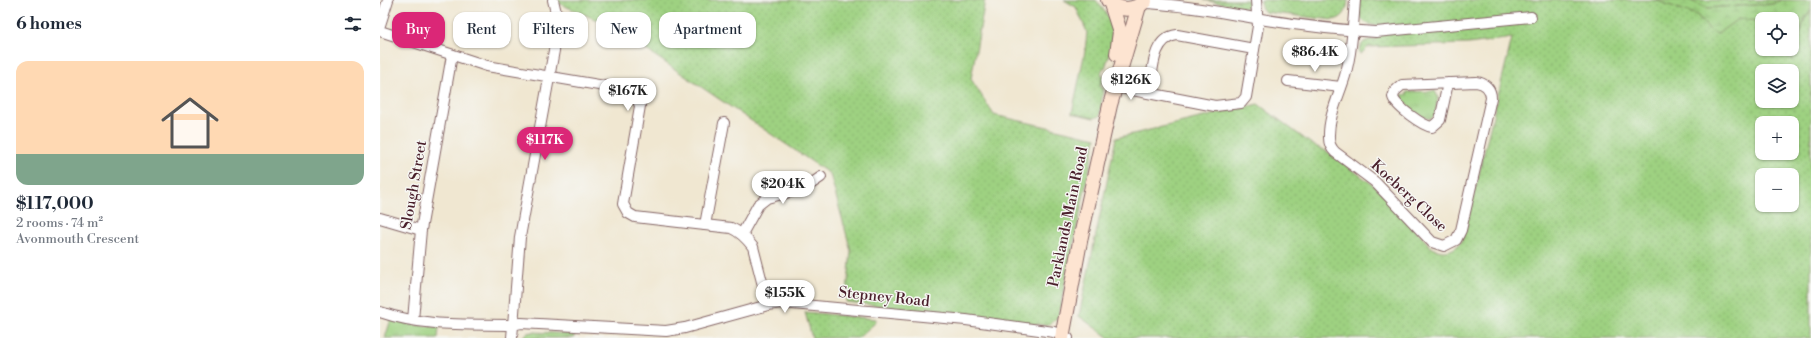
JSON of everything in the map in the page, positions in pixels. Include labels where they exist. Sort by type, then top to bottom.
[{"type":"street","points":[[380,25],[388,0]]},
{"type":"street","points":[[512,338],[520,237],[558,21],[553,0]]},
{"type":"street","points":[[1183,0],[1217,12]]},
{"type":"street","points":[[1117,87],[1215,106],[1238,104],[1246,97],[1258,26],[1256,0]]},
{"type":"street","name":"Koeberg Close","points":[[1355,0],[1345,76],[1335,103],[1329,133],[1329,141],[1332,149],[1375,182],[1432,242],[1444,246],[1456,240],[1462,230],[1491,98],[1489,90],[1480,82],[1448,83],[1402,85],[1395,91],[1394,100],[1398,105],[1425,125],[1435,126],[1440,120],[1448,83]]},
{"type":"street","points":[[1110,2],[1125,9],[1142,3],[1168,4],[1257,19],[1376,32],[1531,17]]},
{"type":"street","name":"Parklands Main Road","points":[[1064,337],[1081,236],[1110,104],[1112,77],[1120,32],[1110,2]]},
{"type":"street","name":"Parklands Main Road","points":[[1110,104],[1117,87],[1130,34],[1142,3]]},
{"type":"street","points":[[380,31],[452,56],[488,66],[628,90],[633,93],[640,106],[624,207],[628,213],[635,217],[731,228],[742,234],[753,247],[768,305]]},
{"type":"street","points":[[1149,94],[1156,51],[1161,42],[1168,37],[1177,35],[1254,49]]},
{"type":"street","name":"Slough Street","points":[[412,320],[421,230],[452,56]]},
{"type":"street","points":[[1288,81],[1341,88]]},
{"type":"street","points":[[705,225],[724,122]]},
{"type":"street","points":[[742,234],[758,206],[767,198],[805,188],[821,177]]},
{"type":"street","points":[[380,218],[421,230]]},
{"type":"street","name":"Stepney Road","points":[[380,312],[426,323],[512,325],[521,323],[666,331],[685,328],[768,305],[782,303],[966,320],[1054,332],[1064,337]]},
{"type":"green space","points":[[557,0],[985,0],[971,79],[994,115],[1096,138],[1058,317],[1049,324],[1042,325],[846,302],[851,251],[830,174],[644,48],[651,48],[651,12],[596,12],[596,19],[588,16],[588,12],[579,12],[558,3]]},
{"type":"green space","points":[[1064,0],[1096,0],[1111,20],[1113,29],[1112,46],[1105,68],[1103,68],[1101,75],[1103,76],[1100,87],[1103,88],[1100,116],[1094,118],[1072,113],[1085,51],[1087,32],[1076,7]]},
{"type":"green space","points":[[1204,0],[1252,0],[1249,6],[1245,8]]},
{"type":"green space","points":[[1261,0],[1348,0],[1345,13],[1333,20],[1265,12],[1261,7]]},
{"type":"green space","points":[[1360,0],[1655,0],[1697,15],[1710,30],[1728,25],[1738,19],[1755,20],[1755,56],[1788,56],[1792,60],[1793,56],[1799,56],[1799,37],[1805,18],[1811,10],[1811,338],[1109,338],[1079,316],[1116,138],[1258,104],[1313,145],[1328,152],[1376,187],[1431,247],[1441,251],[1446,251],[1459,245],[1464,235],[1512,38],[1469,44],[1368,47],[1361,54],[1359,53],[1360,49],[1364,42],[1376,40],[1377,26],[1363,21],[1360,15]]},
{"type":"green space","points":[[1655,0],[1689,0],[1706,8],[1773,4],[1782,0],[1811,0],[1811,10],[1805,18],[1799,38],[1799,12],[1755,12],[1755,20],[1738,19],[1717,34],[1710,30],[1697,15]]},
{"type":"green space","points":[[1689,0],[1782,0],[1773,4],[1706,8]]},
{"type":"green space","points":[[1788,56],[1794,56],[1792,61]]},
{"type":"green space","points":[[1435,91],[1438,97],[1435,115],[1431,119],[1423,117],[1414,111],[1401,97],[1403,94],[1408,93],[1407,92]]},
{"type":"green space","points":[[805,312],[876,319],[876,322],[858,338],[812,338]]},
{"type":"green space","points":[[391,319],[413,325],[439,327],[438,338],[385,338]]},
{"type":"green space","points":[[527,333],[574,334],[574,338],[522,338]]}]
